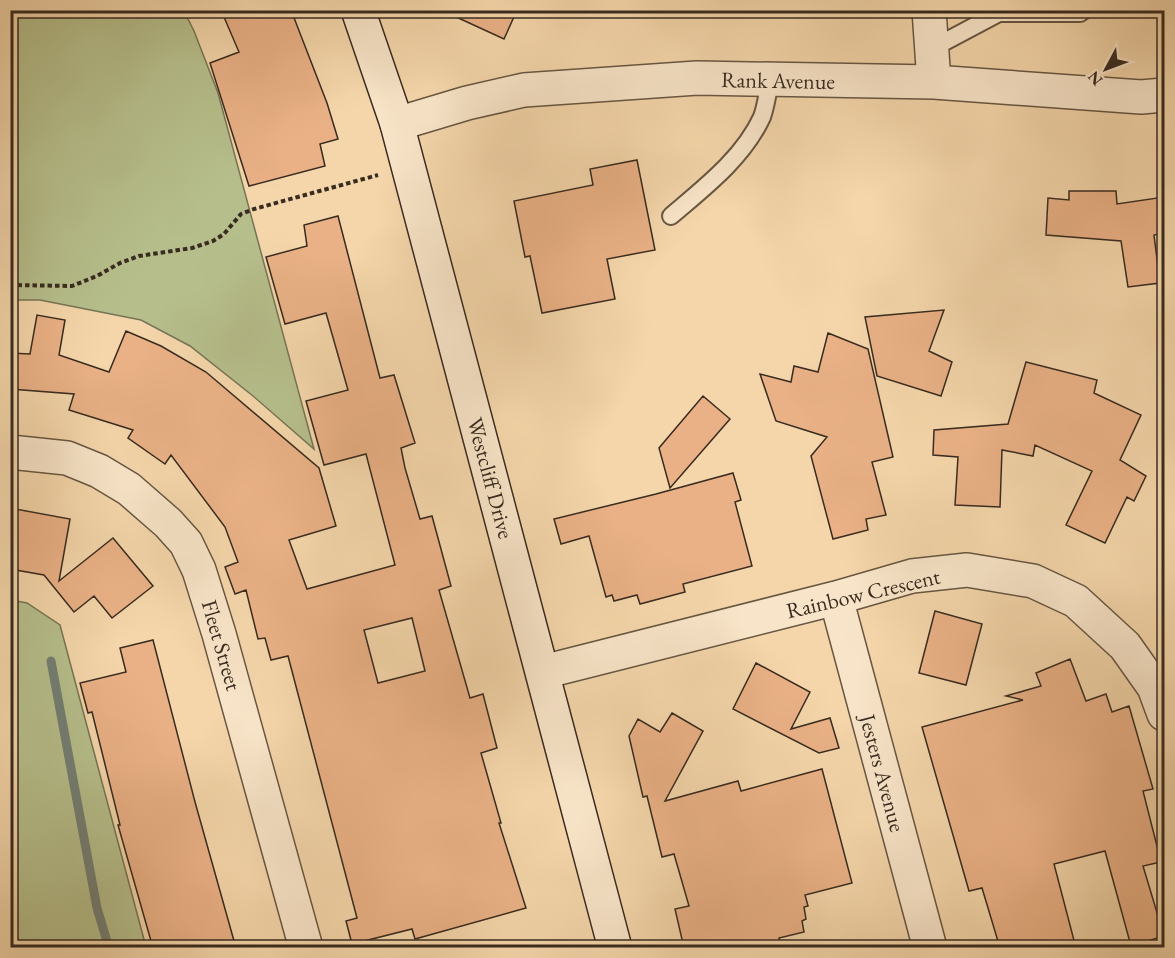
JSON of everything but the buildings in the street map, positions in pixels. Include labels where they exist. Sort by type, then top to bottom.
[{"type":"street","name":"Westcliff Drive","points":[[358,10],[397,124],[615,948]]},
{"type":"street","points":[[929,10],[934,82]]},
{"type":"street","name":"Rank Avenue","points":[[397,124],[467,103],[524,90],[697,78],[934,82],[1142,98],[1164,95]]},
{"type":"street","name":"Fleet Street","points":[[10,452],[67,459],[99,471],[129,489],[168,523],[186,543],[200,570],[219,634],[306,948]]},
{"type":"street","name":"Rainbow Crescent","points":[[543,672],[836,598],[912,576],[967,570],[1033,581],[1076,601],[1125,646],[1154,687],[1164,714]]},
{"type":"street","name":"Jesters Avenue","points":[[836,598],[930,948]]},
{"type":"lane","points":[[933,48],[999,12],[1080,13],[1084,10]]},
{"type":"lane","points":[[671,216],[738,154],[753,134],[763,114],[770,80]]},
{"type":"path","points":[[10,285],[72,285],[139,256],[192,248],[213,241],[224,234],[241,214],[254,209],[408,167]]},
{"type":"green space","points":[[10,11],[184,11],[218,93],[314,449],[190,346],[141,320],[40,300],[11,300]]},
{"type":"green space","points":[[11,600],[27,603],[60,625],[146,947],[11,947]]},
{"type":"waterway","points":[[51,661],[97,908],[109,948]]}]
